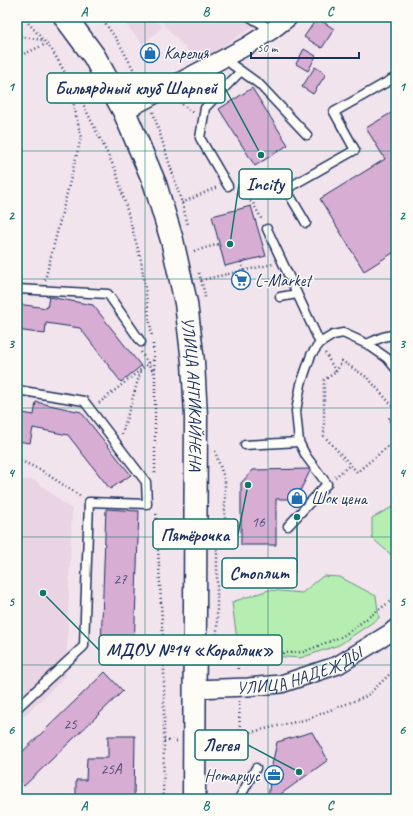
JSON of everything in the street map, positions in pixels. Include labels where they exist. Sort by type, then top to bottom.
[{"type":"main road","name":"УЛИЦА АНТИКАЙНЕНА","points":[[65,17],[94,56],[124,111],[155,184],[172,240],[186,303],[193,362],[196,416],[194,799]]},
{"type":"street","points":[[124,111],[247,46],[289,17]]},
{"type":"street","name":"УЛИЦА НАДЕЖДЫ","points":[[194,689],[281,684],[338,665],[396,628]]},
{"type":"lane","points":[[250,17],[272,30]]},
{"type":"lane","points":[[224,59],[259,84],[306,135]]},
{"type":"lane","points":[[228,186],[200,138],[205,108],[241,71]]},
{"type":"lane","points":[[306,223],[286,189],[355,150],[334,112],[396,77]]},
{"type":"lane","points":[[267,229],[320,343]]},
{"type":"lane","points":[[17,288],[108,294],[139,345]]},
{"type":"lane","points":[[280,297],[297,294]]},
{"type":"lane","points":[[288,526],[327,484],[306,456],[299,442],[296,411],[301,384],[311,355],[320,343],[333,335],[343,333],[367,344],[387,358],[396,369]]},
{"type":"lane","points":[[367,344],[391,334],[396,336]]},
{"type":"lane","points":[[17,390],[84,401],[146,482],[147,504],[89,502],[84,646],[17,708]]},
{"type":"lane","points":[[245,444],[299,442]]},
{"type":"lane","points":[[239,799],[256,768]]},
{"type":"path","points":[[22,17],[52,50],[82,104],[116,171]]},
{"type":"path","points":[[17,36],[43,40]]},
{"type":"path","points":[[17,57],[46,44]]},
{"type":"path","points":[[43,290],[81,138],[69,80]]},
{"type":"path","points":[[228,186],[253,203],[267,229]]},
{"type":"path","points":[[182,203],[210,190]]},
{"type":"path","points":[[194,250],[220,244]]},
{"type":"path","points":[[241,262],[248,288]]},
{"type":"path","points":[[201,280],[282,262]]},
{"type":"path","points":[[320,343],[336,372]]},
{"type":"path","points":[[139,345],[155,375]]},
{"type":"path","points":[[90,409],[154,359]]},
{"type":"path","points":[[396,410],[368,378],[342,361],[336,372],[324,380],[324,436],[357,472],[396,440]]},
{"type":"path","points":[[119,446],[141,369]]},
{"type":"path","points":[[396,413],[388,419],[396,429]]},
{"type":"path","points":[[17,459],[41,470],[89,502]]},
{"type":"path","points":[[327,484],[350,465]]},
{"type":"path","points":[[164,659],[303,652],[343,636],[396,596]]},
{"type":"path","points":[[164,741],[221,739],[304,720],[367,696],[396,668]]},
{"type":"shaded area","points":[[119,17],[153,17],[163,27],[143,44]]},
{"type":"shaded area","points":[[157,17],[269,17],[198,62]]},
{"type":"shaded area","points":[[17,479],[35,480],[72,510],[66,676],[17,723]]},
{"type":"green space","points":[[396,505],[396,559],[372,538],[372,518]]},
{"type":"green space","points":[[323,576],[340,577],[376,596],[379,618],[339,645],[300,658],[257,655],[237,640],[232,602],[269,590],[302,593]]},
{"type":"building","points":[[317,18],[334,29],[322,48],[304,37]]},
{"type":"building","points":[[304,49],[316,56],[308,71],[296,64]]},
{"type":"building","points":[[315,67],[326,74],[313,94],[302,87]]},
{"type":"building","points":[[252,88],[288,145],[255,166],[219,109]]},
{"type":"building","points":[[396,110],[396,208],[389,212],[396,224],[396,251],[364,271],[320,199],[385,159],[366,128]]},
{"type":"building","points":[[251,206],[266,256],[225,266],[212,216]]},
{"type":"building","points":[[49,297],[93,305],[141,366],[121,382],[80,328],[46,323],[45,334],[17,330],[17,304],[47,308]]},
{"type":"building","points":[[36,402],[81,412],[131,475],[110,489],[68,435],[33,428],[30,443],[17,441],[17,412],[34,415]]},
{"type":"building","points":[[311,469],[296,499],[276,499],[276,545],[241,545],[241,483],[253,470]]},
{"type":"building","points":[[106,509],[139,511],[134,648],[101,647]]},
{"type":"building","points":[[105,672],[123,691],[24,786],[17,779],[17,757]]},
{"type":"building","points":[[312,732],[328,760],[274,799],[268,799],[272,765],[277,742]]},
{"type":"building","points":[[108,736],[135,736],[134,799],[60,799],[60,796],[76,797],[76,780],[86,780],[87,758],[108,758]]},
{"type":"place","name":"Карелия","points":[[150,53]]},
{"type":"place","name":"Бильярдный клуб Шарпей","points":[[261,155]]},
{"type":"place","name":"Incity","points":[[230,244]]},
{"type":"place","name":"L-Market","points":[[241,280]]},
{"type":"place","name":"Пятёрочка","points":[[248,485]]},
{"type":"place","name":"Шок цена","points":[[297,498]]},
{"type":"place","name":"Стоплит","points":[[297,517]]},
{"type":"place","name":"МДОУ №14 «Кораблик»","points":[[43,593]]},
{"type":"place","name":"Легея","points":[[299,772]]},
{"type":"place","name":"Нотариус","points":[[274,775]]}]
